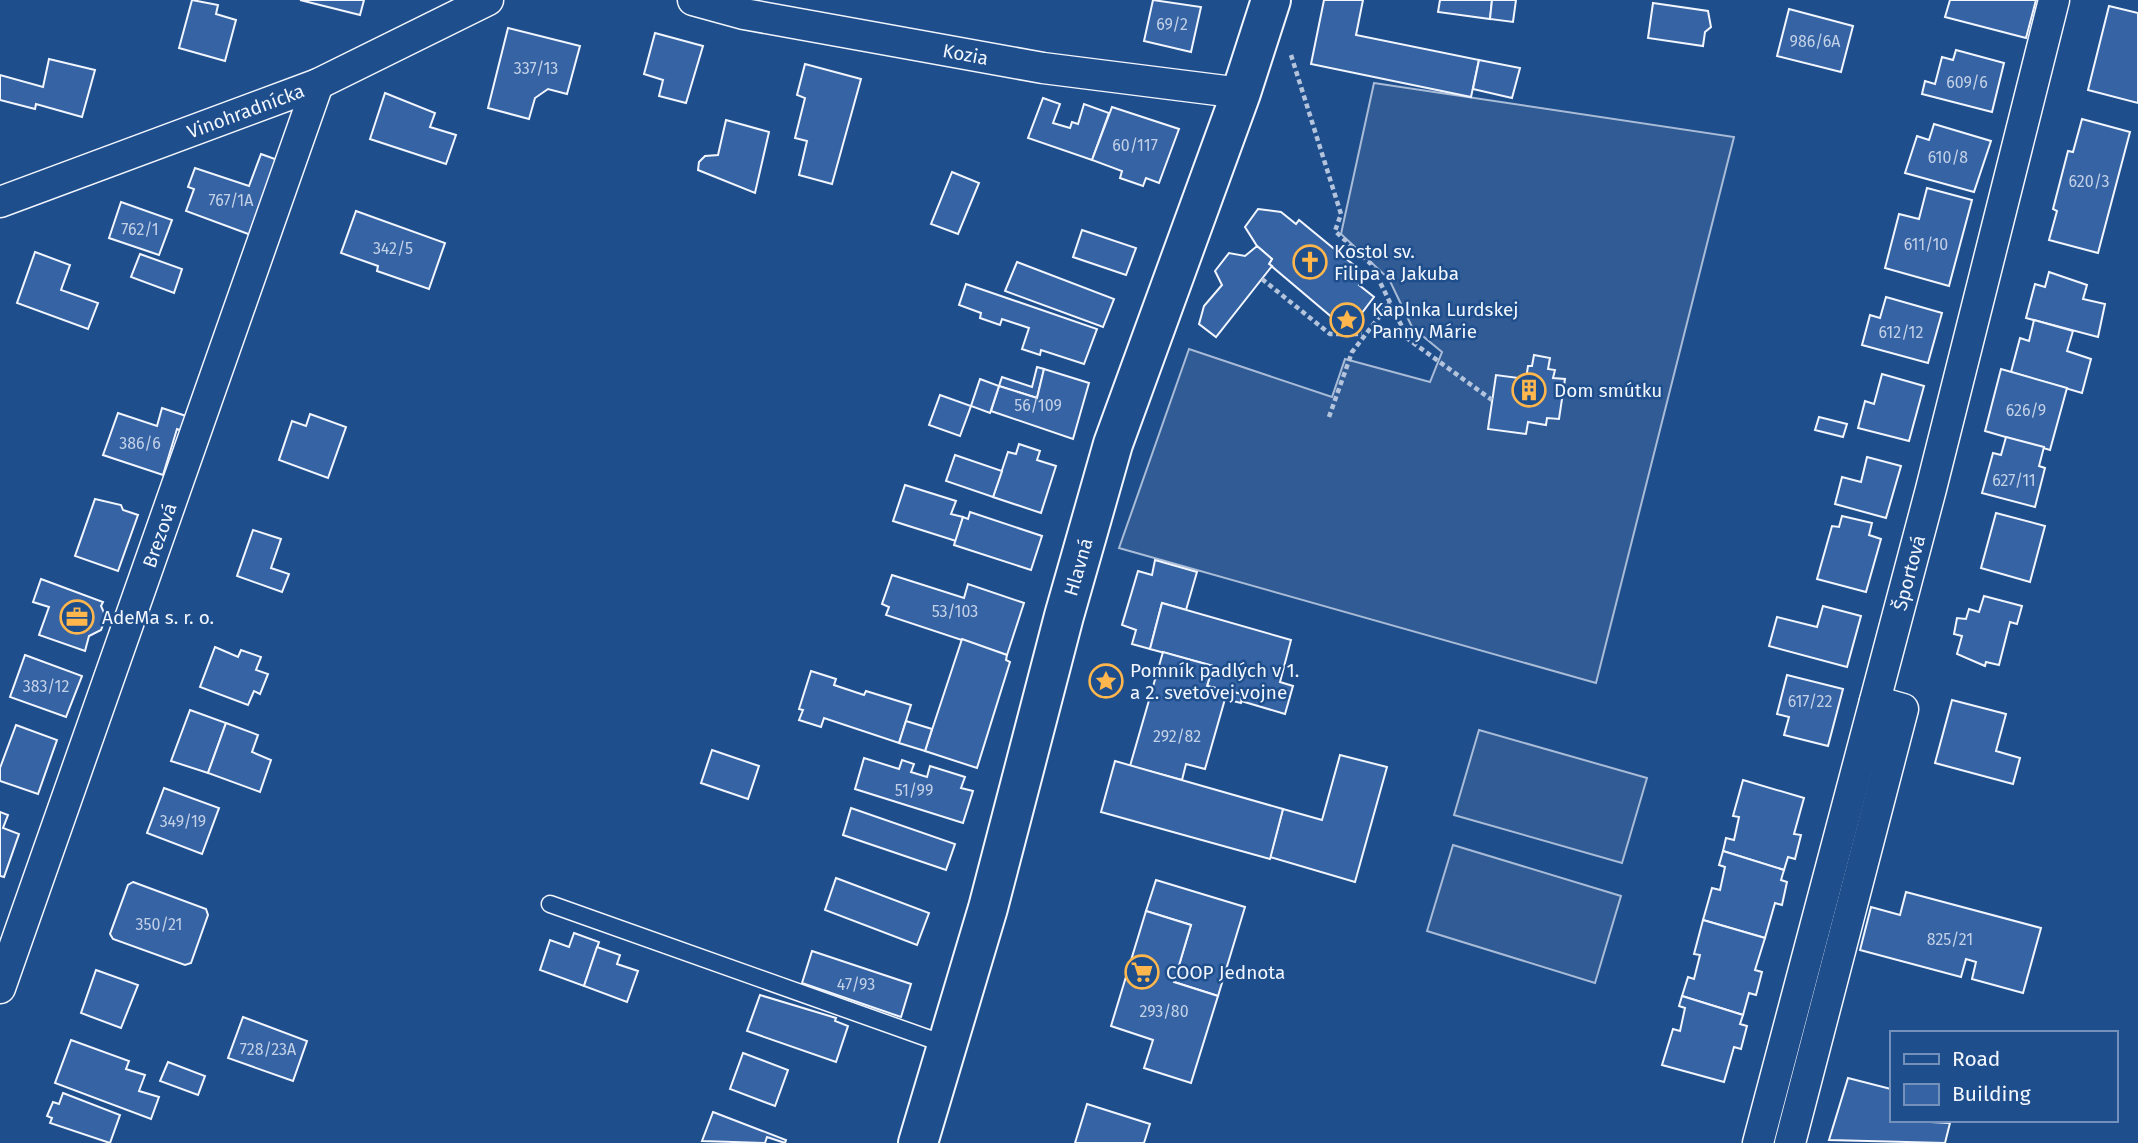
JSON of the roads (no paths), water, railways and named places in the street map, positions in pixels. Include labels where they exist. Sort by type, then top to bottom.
[{"type":"main road","name":"Hlavná","points":[[918,1143],[948,1045],[1113,444],[1241,93],[1271,0]]},
{"type":"street","name":"Vinohradnícka","points":[[0,202],[318,84],[486,0]]},
{"type":"street","name":"Kozia","points":[[693,0],[741,7],[1043,68],[1241,93]]},
{"type":"street","name":"Športová","points":[[1758,1143],[1875,701],[2054,0]]},
{"type":"street","name":"Brezová","points":[[0,988],[318,84]]},
{"type":"street","points":[[1790,1143],[1903,709],[1875,701]]},
{"type":"lane","points":[[550,904],[948,1045]]},
{"type":"place","name":"Kostol sv. Filipa a Jakuba","points":[[1310,262]]},
{"type":"place","name":"Kaplnka Lurdskej Panny Márie","points":[[1347,320]]},
{"type":"place","name":"Dom smútku","points":[[1529,390]]},
{"type":"place","name":"AdeMa s. r. o.","points":[[77,617]]},
{"type":"place","name":"Pomník padlých v 1. a 2. svetovej vojne","points":[[1106,681]]},
{"type":"place","name":"COOP Jednota","points":[[1142,972]]}]
